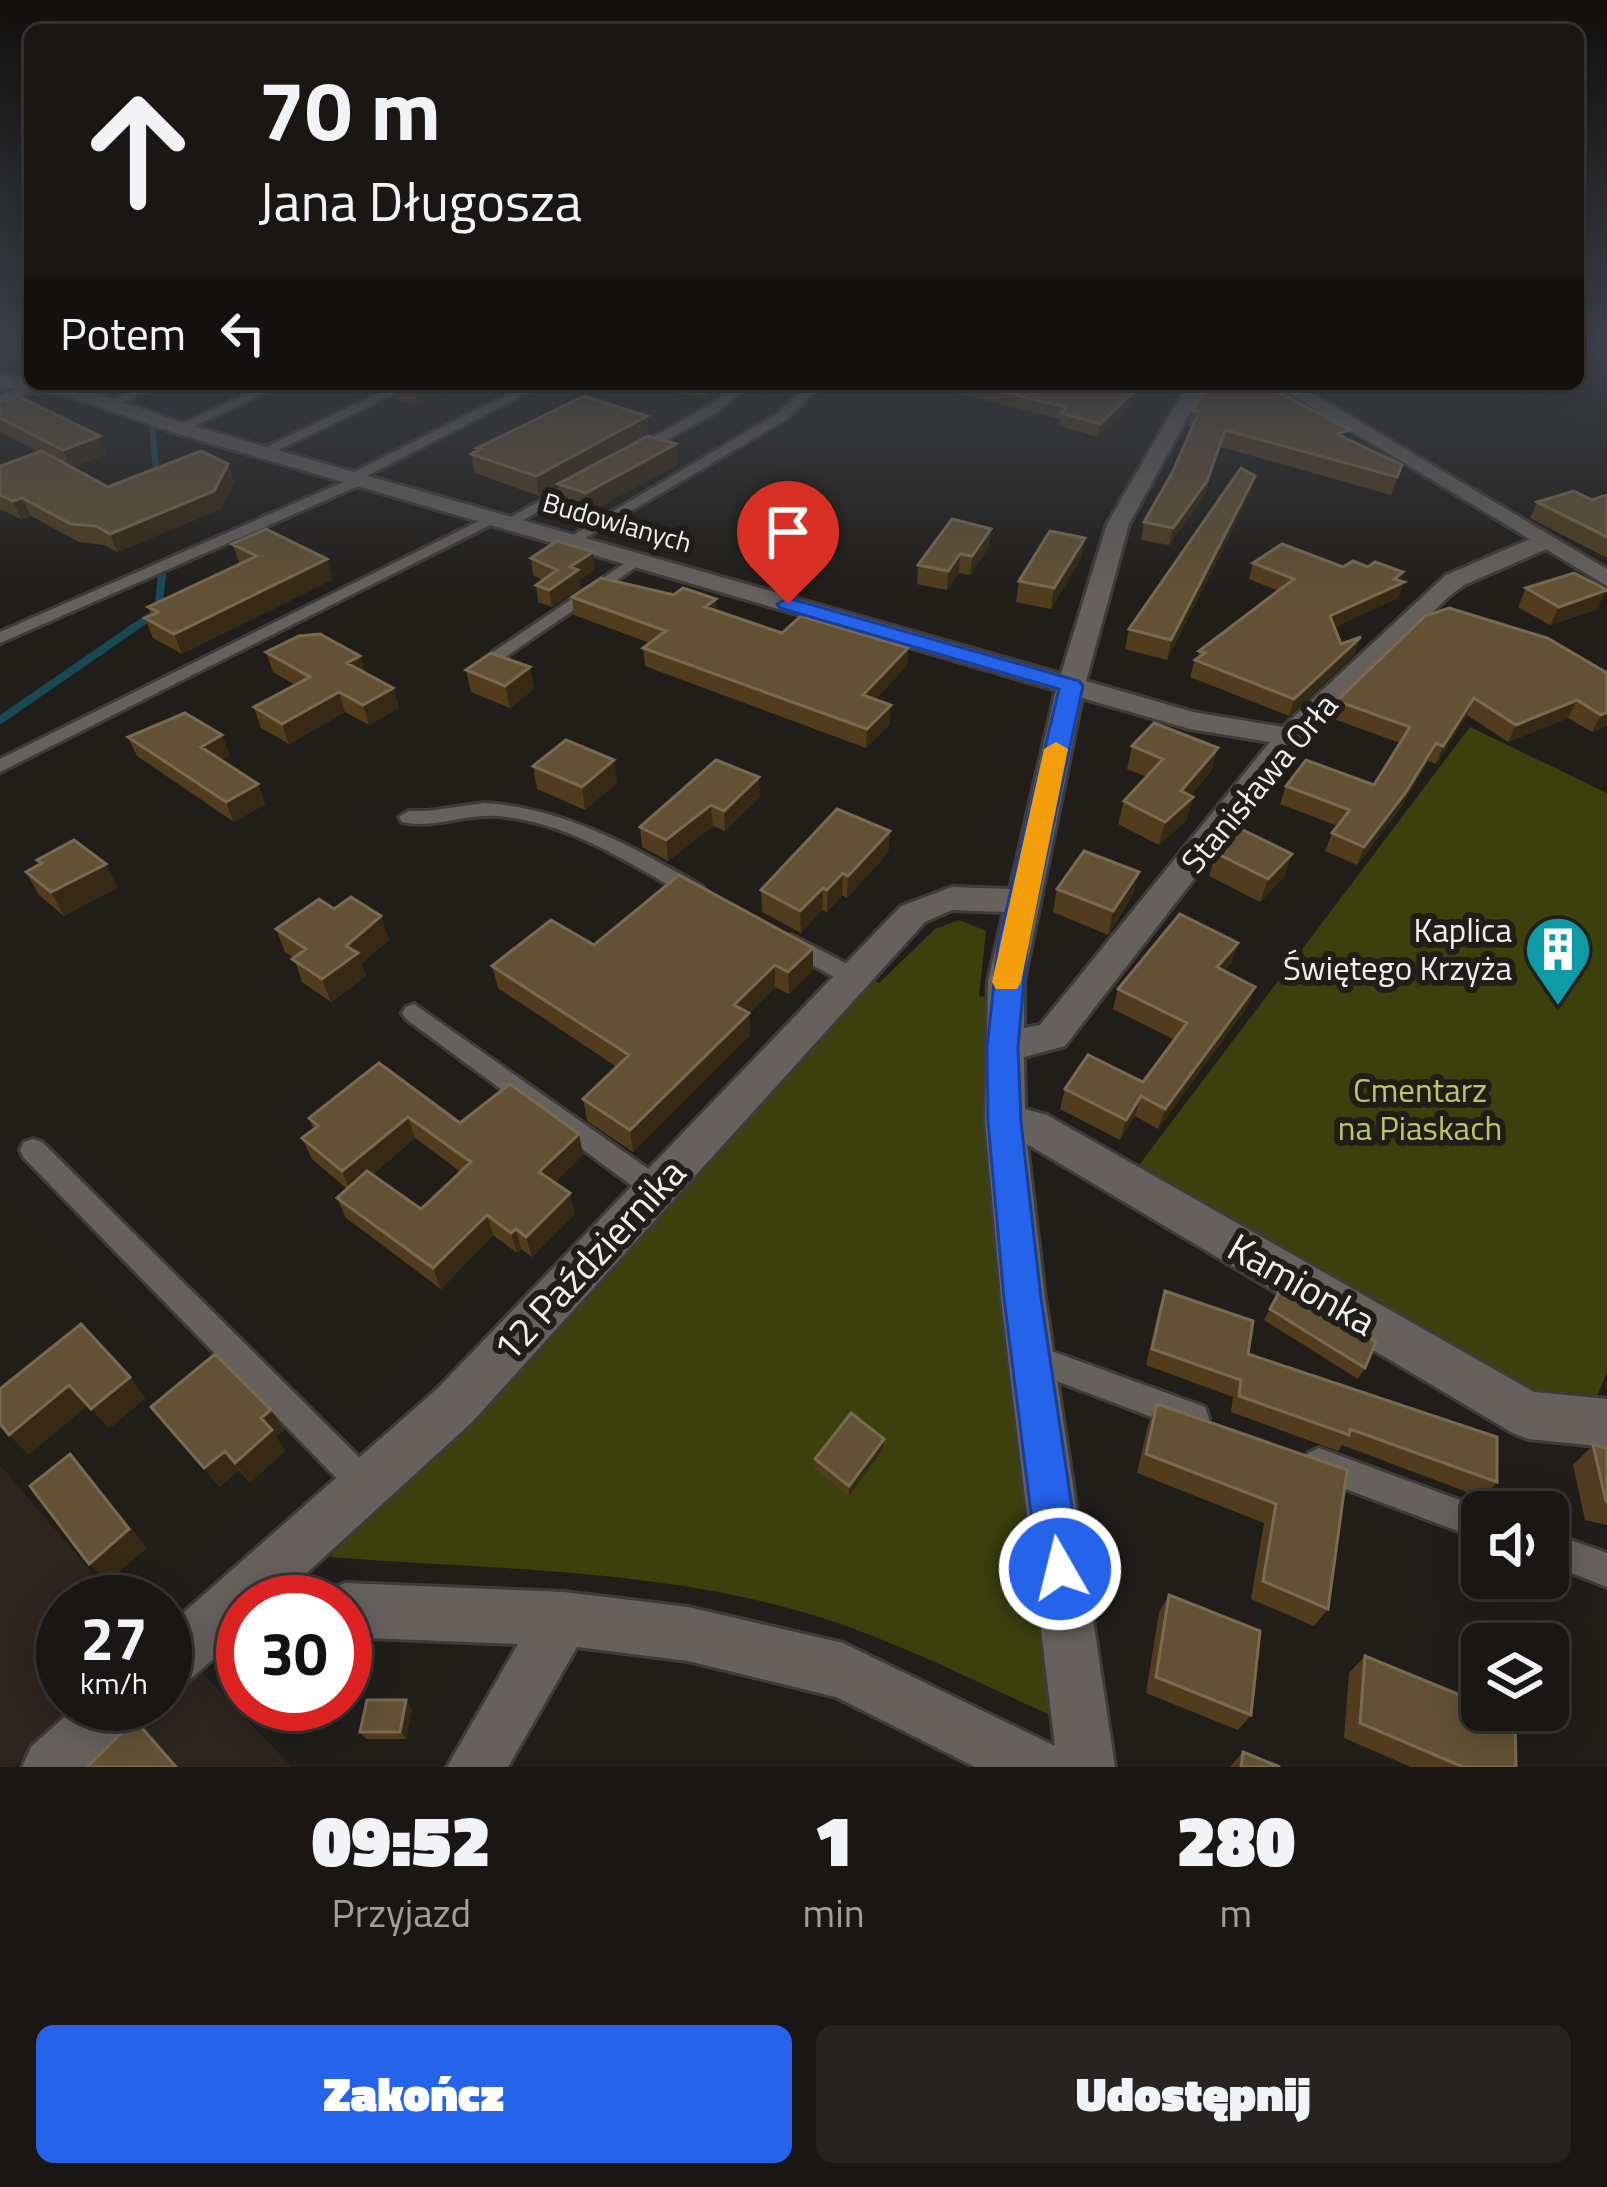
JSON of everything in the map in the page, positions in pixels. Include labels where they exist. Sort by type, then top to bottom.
[{"type":"street","name":"Budowlanych","points":[[188,430],[1190,720],[1289,737]]},
{"type":"street","points":[[1086,1767],[1030,1358],[1005,1122],[1006,981],[1071,686],[1118,524],[1170,430]]},
{"type":"street","points":[[1359,430],[1607,579]]},
{"type":"street","name":"Stanisława Orła","points":[[1003,1048],[1052,1036],[1289,737],[1455,580],[1543,542]]},
{"type":"street","name":"12 Października","points":[[272,1575],[455,1405],[924,906],[953,898],[1022,903]]},
{"type":"street","name":"Kamionka","points":[[1005,1122],[1033,1127],[1528,1415],[1607,1423]]},
{"type":"street","points":[[372,1611],[564,1618],[688,1634],[843,1671],[1036,1767]]},
{"type":"street","points":[[476,1767],[564,1618]]},
{"type":"street","name":"12 Października","points":[[192,1644],[216,1624]]},
{"type":"street","points":[[51,1767],[92,1731]]},
{"type":"lane","points":[[263,452],[309,430]]},
{"type":"lane","points":[[0,638],[357,479],[449,430]]},
{"type":"lane","points":[[629,455],[674,430]]},
{"type":"lane","points":[[570,541],[758,430]]},
{"type":"lane","points":[[0,766],[588,478]]},
{"type":"lane","points":[[501,652],[637,560]]},
{"type":"lane","points":[[409,818],[425,820],[479,808],[542,813],[579,827],[714,901]]},
{"type":"lane","points":[[776,935],[854,977]]},
{"type":"lane","points":[[414,1013],[655,1188]]},
{"type":"lane","points":[[33,1150],[368,1487]]},
{"type":"lane","points":[[1030,1358],[1216,1426]]},
{"type":"lane","points":[[1282,1450],[1461,1516]]},
{"type":"lane","points":[[1569,1556],[1607,1570]]},
{"type":"shaded area","points":[[0,1465],[94,1575],[36,1575],[36,1731],[56,1731],[14,1767],[0,1767]]},
{"type":"shaded area","points":[[197,1667],[216,1687],[216,1731],[258,1731],[292,1767],[85,1767],[125,1731],[192,1731],[192,1671]]},
{"type":"green space","name":"Cmentarz na Piaskach","points":[[1470,727],[1607,793],[1607,1372],[1597,1396],[1535,1391],[1139,1165]]},
{"type":"green space","points":[[959,920],[986,931],[979,996],[990,998],[1052,1716],[856,1630],[732,1595],[618,1577],[330,1557],[871,979],[879,983],[935,929]]},
{"type":"building","points":[[25,430],[89,430],[100,436],[63,450]]},
{"type":"building","points":[[513,430],[620,430],[536,476],[471,454],[481,449],[477,448]]},
{"type":"building","points":[[1191,430],[1225,430],[1207,481],[1173,528],[1144,522]]},
{"type":"building","points":[[1227,430],[1349,430],[1337,434],[1402,465],[1397,477]]},
{"type":"building","points":[[648,436],[676,444],[586,493],[558,484]]},
{"type":"building","points":[[42,451],[108,487],[201,451],[228,464],[214,491],[110,534],[96,526],[71,524],[22,498],[13,501],[0,495],[0,466]]},
{"type":"building","points":[[1241,468],[1255,476],[1171,640],[1129,629]]},
{"type":"building","points":[[1574,491],[1592,500],[1607,495],[1607,537],[1537,502]]},
{"type":"building","points":[[952,519],[991,529],[972,556],[960,554],[948,571],[918,565]]},
{"type":"building","points":[[266,529],[327,559],[174,634],[145,618],[158,612],[148,607],[257,556],[232,544]]},
{"type":"building","points":[[1050,531],[1085,538],[1054,588],[1019,581]]},
{"type":"building","points":[[557,541],[593,552],[570,567],[578,570],[549,590],[536,585],[557,570],[531,558]]},
{"type":"building","points":[[1282,544],[1343,567],[1353,561],[1368,567],[1375,562],[1403,572],[1394,579],[1404,582],[1330,616],[1341,644],[1361,637],[1294,699],[1195,660],[1205,653],[1199,651],[1294,579],[1253,563]]},
{"type":"building","points":[[1574,573],[1607,590],[1559,607],[1526,588]]},
{"type":"building","points":[[601,578],[674,595],[683,588],[716,599],[705,607],[782,633],[801,616],[908,648],[863,695],[891,705],[867,729],[643,648],[666,631],[572,597]]},
{"type":"building","points":[[1449,608],[1547,638],[1607,673],[1607,712],[1601,715],[1577,700],[1516,725],[1474,698],[1443,746],[1436,743],[1364,847],[1332,833],[1350,810],[1286,786],[1306,760],[1374,785],[1410,727],[1337,701],[1425,616]]},
{"type":"building","points":[[320,634],[360,656],[347,663],[393,688],[363,705],[339,692],[282,724],[254,707],[310,677],[266,652],[299,636]]},
{"type":"building","points":[[491,653],[530,667],[505,686],[466,670]]},
{"type":"building","points":[[185,713],[222,735],[201,747],[258,784],[226,802],[128,737]]},
{"type":"building","points":[[1154,723],[1218,748],[1181,791],[1193,797],[1165,822],[1124,801],[1163,759],[1132,746]]},
{"type":"building","points":[[566,740],[614,760],[582,787],[533,766]]},
{"type":"building","points":[[716,760],[759,777],[724,811],[711,805],[666,840],[640,827]]},
{"type":"building","points":[[837,809],[890,831],[848,876],[843,873],[800,911],[761,890]]},
{"type":"building","points":[[1241,829],[1292,854],[1268,879],[1216,853]]},
{"type":"building","points":[[74,840],[106,864],[51,892],[26,872],[42,863],[37,860]]},
{"type":"building","points":[[1084,851],[1139,872],[1113,911],[1057,889]]},
{"type":"building","points":[[679,875],[813,948],[788,972],[775,965],[734,1005],[749,1013],[630,1130],[583,1099],[629,1055],[492,966],[551,920],[594,945]]},
{"type":"building","points":[[351,897],[381,916],[346,946],[358,953],[322,979],[292,959],[306,949],[276,929],[319,899],[334,909]]},
{"type":"building","points":[[1180,914],[1238,943],[1217,967],[1255,987],[1165,1109],[1141,1096],[1126,1120],[1065,1089],[1088,1055],[1143,1082],[1187,1023],[1118,989]]},
{"type":"building","points":[[379,1063],[460,1123],[510,1084],[579,1134],[539,1172],[570,1193],[526,1237],[516,1229],[511,1233],[487,1215],[433,1268],[337,1198],[367,1171],[421,1209],[471,1162],[408,1117],[342,1171],[302,1138],[318,1126],[309,1118]]},
{"type":"building","points":[[1282,1287],[1376,1342],[1365,1368],[1270,1309]]},
{"type":"building","points":[[1165,1291],[1253,1321],[1248,1354],[1497,1437],[1497,1482],[1350,1429],[1349,1435],[1239,1396],[1241,1380],[1152,1349]]},
{"type":"building","points":[[81,1324],[130,1377],[91,1409],[69,1385],[9,1435],[0,1424],[0,1389]]},
{"type":"building","points":[[215,1354],[271,1410],[261,1418],[272,1430],[235,1463],[225,1451],[204,1468],[151,1407]]},
{"type":"building","points":[[1157,1404],[1347,1470],[1328,1609],[1263,1581],[1276,1504],[1146,1454]]},
{"type":"building","points":[[851,1413],[884,1439],[849,1486],[815,1459]]},
{"type":"building","points":[[1593,1445],[1607,1448],[1607,1502],[1606,1501]]},
{"type":"building","points":[[70,1454],[129,1529],[89,1564],[30,1486]]},
{"type":"building","points":[[1169,1595],[1260,1631],[1251,1715],[1156,1677]]},
{"type":"building","points":[[1365,1656],[1461,1695],[1461,1731],[1515,1731],[1516,1767],[1463,1767],[1360,1723]]},
{"type":"building","points":[[372,1700],[406,1700],[400,1732],[360,1732],[372,1731]]},
{"type":"building","points":[[124,1731],[145,1731],[176,1767],[87,1767]]},
{"type":"building","points":[[1243,1752],[1280,1767],[1241,1767]]},
{"type":"waterway","points":[[152,430],[157,478]]},
{"type":"waterway","points":[[0,720],[158,611],[162,575]]},
{"type":"slow traffic","points":[[1006,982],[1056,749]]},
{"type":"place","name":"Kaplica Świętego Krzyża","points":[[1558,1008]]},
{"type":"route","points":[[788,604],[1071,686],[1012,945],[1003,1048],[1005,1122],[1023,1298],[1060,1569]]}]
